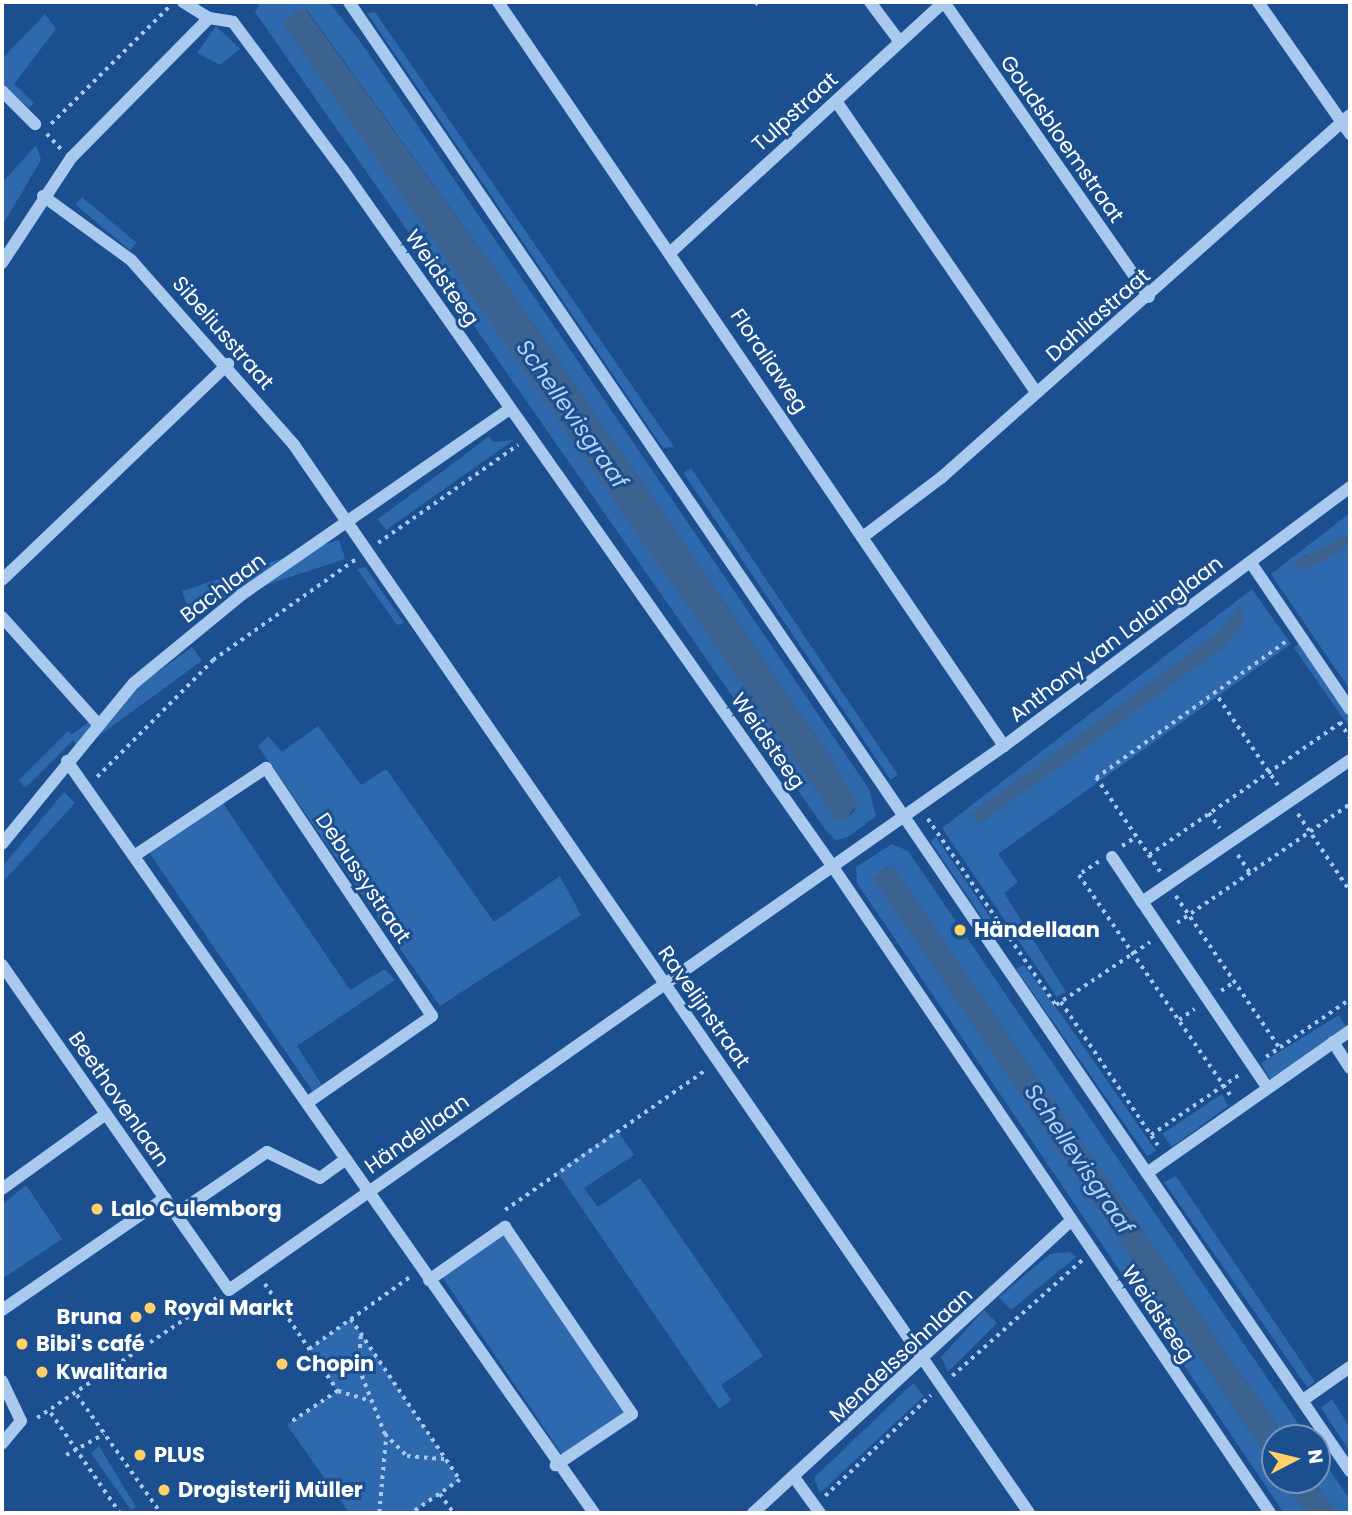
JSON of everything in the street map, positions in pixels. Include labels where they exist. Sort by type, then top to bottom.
[{"type":"street","name":"Weidsteeg","points":[[183,2],[209,18],[233,22],[833,867],[1270,1513]]},
{"type":"street","points":[[349,2],[1350,1471]]},
{"type":"street","name":"Floraliaweg","points":[[498,2],[671,251],[1004,746]]},
{"type":"street","points":[[870,2],[900,42]]},
{"type":"street","name":"Tulpstraat","points":[[671,251],[944,2]]},
{"type":"street","name":"Goudsbloemstraat","points":[[944,2],[1149,297]]},
{"type":"street","points":[[1258,2],[1346,119],[1350,134]]},
{"type":"street","points":[[2,262],[71,158],[209,18]]},
{"type":"street","points":[[2,91],[35,124]]},
{"type":"street","points":[[836,101],[1037,393]]},
{"type":"street","name":"Dahliastraat","points":[[864,536],[1149,297],[1346,119]]},
{"type":"street","name":"Sibeliusstraat","points":[[43,197],[131,260],[228,364],[347,523]]},
{"type":"street","points":[[2,580],[228,364]]},
{"type":"street","name":"Bachlaan","points":[[2,845],[97,723],[134,683],[242,595],[510,409]]},
{"type":"street","name":"Anthony van Lalainglaan","points":[[903,817],[1004,746],[1350,487]]},
{"type":"street","name":"Ravelijnstraat","points":[[347,523],[1029,1513]]},
{"type":"street","points":[[1251,563],[1350,709]]},
{"type":"street","points":[[2,617],[97,723]]},
{"type":"street","points":[[1142,902],[1350,760]]},
{"type":"street","points":[[67,761],[307,1102],[556,1465],[594,1513]]},
{"type":"street","name":"Debussystraat","points":[[134,856],[267,768],[432,1016],[307,1102]]},
{"type":"street","name":"Händellaan","points":[[229,1290],[903,817]]},
{"type":"street","points":[[1112,857],[1268,1087]]},
{"type":"street","name":"Beethovenlaan","points":[[2,965],[229,1290]]},
{"type":"street","points":[[1147,1173],[1350,1031]]},
{"type":"street","points":[[1333,1042],[1350,1068]]},
{"type":"street","points":[[2,1172],[6,1186],[106,1114]]},
{"type":"street","points":[[176,1213],[267,1152],[320,1178],[346,1159]]},
{"type":"street","points":[[2,1310],[165,1198]]},
{"type":"street","name":"Mendelssohnlaan","points":[[753,1513],[796,1480],[1071,1221]]},
{"type":"street","points":[[425,1275],[505,1227],[632,1414],[556,1465]]},
{"type":"street","points":[[1303,1400],[1350,1367]]},
{"type":"street","points":[[2,1381],[21,1421],[2,1444]]},
{"type":"street","points":[[796,1480],[820,1513]]},
{"type":"path","points":[[71,158],[44,131],[174,2]]},
{"type":"path","points":[[86,789],[212,660],[529,437]]},
{"type":"path","points":[[1279,1047],[1096,778],[1298,633]]},
{"type":"path","points":[[1148,855],[1340,723]]},
{"type":"path","points":[[919,806],[1056,1005],[1350,804]]},
{"type":"path","points":[[1136,837],[1079,875],[1239,1108]]},
{"type":"path","points":[[1061,1002],[1168,1159]]},
{"type":"path","points":[[1340,1006],[1345,1013]]},
{"type":"path","points":[[501,1214],[718,1061]]},
{"type":"path","points":[[256,1271],[338,1391],[370,1401]]},
{"type":"path","points":[[309,1349],[351,1319],[425,1275]]},
{"type":"path","points":[[120,1513],[51,1413],[229,1290]]},
{"type":"path","points":[[351,1319],[460,1480],[412,1513]]},
{"type":"path","points":[[361,1333],[359,1368],[385,1434],[388,1457],[379,1513]]},
{"type":"path","points":[[290,1423],[338,1391]]},
{"type":"path","points":[[77,1395],[161,1513]]},
{"type":"path","points":[[66,1455],[78,1453],[104,1434]]},
{"type":"path","points":[[385,1434],[407,1455],[445,1458]]},
{"type":"path","points":[[440,1494],[454,1513]]},
{"type":"shaded area","points":[[260,2],[329,2],[362,44],[869,789],[876,816],[848,837],[836,840],[827,832],[255,12]],"holes":[[[307,10],[514,296],[831,758],[855,810],[847,819],[284,25],[294,12]]]},
{"type":"shaded area","points":[[375,12],[674,447],[663,448],[367,13]]},
{"type":"shaded area","points":[[45,14],[56,29],[14,84],[34,103],[29,108],[2,85],[2,59]]},
{"type":"shaded area","points":[[216,26],[240,49],[220,65],[197,53]]},
{"type":"shaded area","points":[[36,145],[41,160],[2,226],[2,183]]},
{"type":"shaded area","points":[[82,197],[136,243],[130,250],[76,205]]},
{"type":"shaded area","points":[[490,436],[493,442],[514,440],[386,530],[378,519]]},
{"type":"shaded area","points":[[691,468],[898,775],[890,780],[684,473]]},
{"type":"shaded area","points":[[1350,513],[1350,533],[1324,552],[1304,556],[1300,570],[1350,543],[1350,690],[1271,574]]},
{"type":"shaded area","points":[[339,540],[345,559],[188,610],[182,591]]},
{"type":"shaded area","points":[[365,567],[404,623],[397,625],[357,569]]},
{"type":"shaded area","points":[[1252,589],[1291,644],[998,854],[1018,882],[1004,893],[1066,992],[1057,997],[942,828]],"holes":[[[1241,606],[1244,622],[981,823],[971,815],[1215,635]]]},
{"type":"shaded area","points":[[1299,643],[1350,718],[1350,728],[1294,648]]},
{"type":"shaded area","points":[[192,647],[202,661],[80,750],[70,736]]},
{"type":"shaded area","points":[[318,726],[361,785],[386,769],[494,922],[560,876],[581,915],[440,1006],[258,746],[268,736],[282,752]]},
{"type":"shaded area","points":[[68,731],[75,738],[26,788],[19,780]]},
{"type":"shaded area","points":[[64,792],[75,803],[2,883],[2,867]]},
{"type":"shaded area","points":[[220,799],[350,990],[385,969],[395,980],[297,1046],[325,1090],[316,1096],[146,848]]},
{"type":"shaded area","points":[[936,837],[998,928],[992,932],[930,841]]},
{"type":"shaded area","points":[[892,844],[908,851],[1298,1424],[1275,1424],[891,865],[883,870],[874,879],[1261,1447],[1261,1479],[857,883],[856,867]]},
{"type":"shaded area","points":[[1024,965],[1156,1151],[1147,1156],[1016,969]]},
{"type":"shaded area","points":[[1339,1015],[1346,1027],[1270,1079],[1261,1063]]},
{"type":"shaded area","points":[[1222,1094],[1228,1106],[1172,1147],[1162,1134]]},
{"type":"shaded area","points":[[617,1130],[634,1155],[584,1188],[598,1207],[640,1178],[763,1356],[721,1385],[731,1400],[719,1409],[557,1172]]},
{"type":"shaded area","points":[[1176,1176],[1315,1382],[1307,1387],[1164,1182]]},
{"type":"shaded area","points":[[26,1185],[62,1239],[2,1279],[2,1205]]},
{"type":"shaded area","points":[[505,1227],[631,1414],[565,1459],[439,1272]]},
{"type":"shaded area","points":[[1070,1252],[1076,1257],[1011,1310],[999,1297],[1050,1254]]},
{"type":"shaded area","points":[[984,1310],[997,1323],[948,1372],[941,1357]]},
{"type":"shaded area","points":[[351,1319],[460,1480],[412,1513],[349,1513],[287,1425],[337,1391],[309,1349]]},
{"type":"shaded area","points":[[913,1383],[924,1396],[820,1493],[814,1478]]},
{"type":"shaded area","points":[[1332,1399],[1350,1428],[1350,1452],[1321,1408]]},
{"type":"shaded area","points":[[99,1446],[136,1507],[131,1510],[91,1453]]},
{"type":"shaded area","points":[[1331,1472],[1350,1500],[1350,1513],[1336,1513],[1323,1494],[1331,1494]]},
{"type":"shaded area","points":[[1271,1494],[1292,1494],[1305,1513],[1284,1513]]},
{"type":"water","name":"Schellevisgraaf","points":[[306,10],[514,296],[831,758],[857,802],[847,819],[837,821],[283,24],[294,12]]},
{"type":"water","points":[[1350,533],[1350,543],[1327,560],[1300,570],[1293,563]]},
{"type":"water","points":[[1241,605],[1244,622],[1223,648],[981,823],[970,815],[1215,635]]},
{"type":"water","name":"Schellevisgraaf","points":[[891,865],[1275,1424],[1261,1424],[1261,1447],[873,878]]},
{"type":"water","points":[[1292,1494],[1323,1494],[1336,1513],[1305,1513]]},
{"type":"place","name":"Händellaan","points":[[960,930]]},
{"type":"place","name":"Lalo Culemborg","points":[[97,1209]]},
{"type":"place","name":"Royal Markt","points":[[150,1308]]},
{"type":"place","name":"Bruna","points":[[136,1317]]},
{"type":"place","name":"Bibi's café","points":[[22,1344]]},
{"type":"place","name":"Chopin","points":[[282,1364]]},
{"type":"place","name":"Kwalitaria","points":[[42,1372]]},
{"type":"place","name":"PLUS","points":[[140,1455]]},
{"type":"place","name":"Drogisterij Müller","points":[[164,1490]]}]
